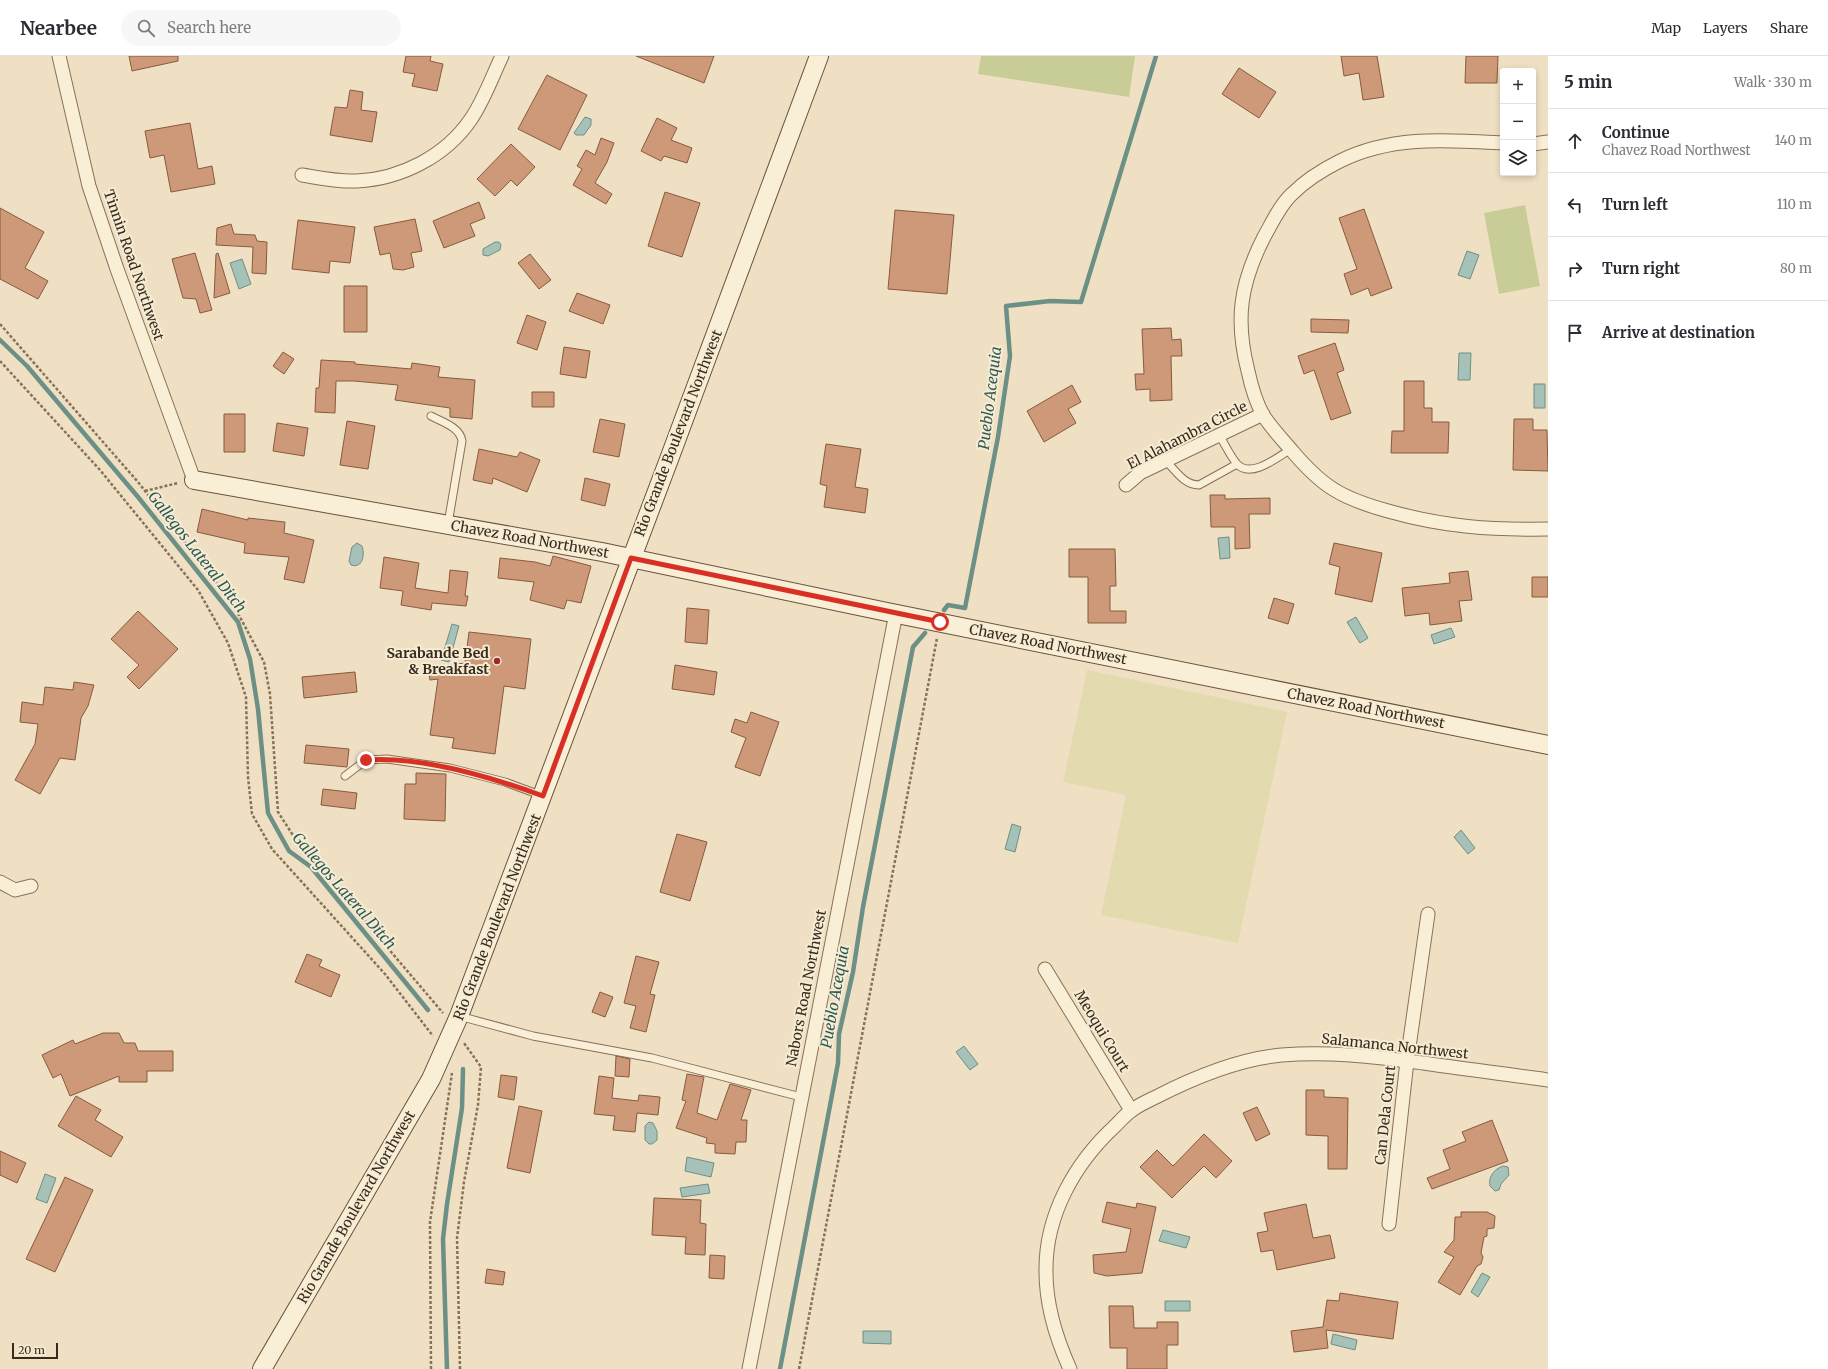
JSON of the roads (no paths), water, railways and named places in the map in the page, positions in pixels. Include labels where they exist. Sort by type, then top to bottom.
[{"type":"street","name":"Tinnin Road Northwest","points":[[59,56],[90,186],[118,269],[194,480]]},
{"type":"street","points":[[302,175],[335,181],[357,182],[397,173],[432,157],[459,134],[472,118],[502,56]]},
{"type":"street","name":"Rio Grande Boulevard Northwest","points":[[262,1369],[431,1079],[456,1023],[543,796],[819,56]]},
{"type":"street","points":[[1500,143],[1424,140],[1400,142],[1366,151],[1340,161],[1314,177],[1291,195],[1275,217],[1257,251],[1246,284],[1240,314],[1243,349],[1251,384],[1263,414],[1275,432],[1312,473],[1334,490],[1364,504],[1412,518],[1453,526],[1502,530],[1548,529]]},
{"type":"street","points":[[1536,144],[1548,142]]},
{"type":"street","name":"El Alahambra Circle","points":[[1126,485],[1140,473],[1263,414]]},
{"type":"street","name":"Chavez Road Northwest","points":[[194,480],[631,558],[1548,745]]},
{"type":"street","name":"Nabors Road Northwest","points":[[748,1369],[896,613]]},
{"type":"street","points":[[0,882],[15,890],[31,886]]},
{"type":"street","name":"Can Dela Court","points":[[1389,1224],[1407,1061],[1428,914]]},
{"type":"street","name":"Meoqui Court","points":[[1045,969],[1131,1110]]},
{"type":"street","name":"Salamanca Northwest","points":[[1070,1369],[1060,1345],[1048,1307],[1046,1271],[1049,1240],[1055,1217],[1070,1180],[1091,1151],[1131,1110],[1185,1082],[1231,1066],[1280,1055],[1328,1053],[1407,1061],[1548,1080]]},
{"type":"lane","points":[[431,416],[458,431],[462,441],[448,525]]},
{"type":"lane","points":[[1219,435],[1237,464],[1248,469],[1257,469],[1291,449]]},
{"type":"lane","points":[[1166,461],[1185,481],[1196,485],[1199,485],[1237,464]]},
{"type":"lane","points":[[345,776],[366,760],[387,758],[450,768],[505,782],[543,796]]},
{"type":"lane","points":[[456,1023],[652,1058],[801,1097]]},
{"type":"water","points":[[585,117],[591,119],[591,125],[584,135],[576,135],[574,133]]},
{"type":"water","points":[[495,242],[499,242],[501,245],[500,250],[488,256],[483,255],[483,249]]},
{"type":"water","points":[[1467,251],[1479,255],[1470,279],[1458,275]]},
{"type":"water","points":[[242,259],[251,284],[239,289],[230,263]]},
{"type":"water","points":[[1459,353],[1471,353],[1470,380],[1458,380]]},
{"type":"water","points":[[1534,384],[1545,384],[1545,408],[1534,408]]},
{"type":"water","points":[[1229,537],[1230,558],[1220,559],[1218,538]]},
{"type":"water","points":[[357,543],[362,546],[363,557],[361,563],[355,566],[351,565],[349,561],[352,547]]},
{"type":"water","points":[[1356,617],[1368,638],[1360,643],[1347,622]]},
{"type":"water","points":[[452,624],[459,626],[449,662],[441,660]]},
{"type":"water","points":[[1451,628],[1455,637],[1434,644],[1431,635]]},
{"type":"water","points":[[1012,824],[1021,827],[1015,852],[1005,849]]},
{"type":"water","points":[[1461,830],[1475,848],[1468,854],[1454,837]]},
{"type":"water","points":[[964,1046],[978,1064],[970,1070],[956,1052]]},
{"type":"water","points":[[649,1122],[653,1123],[657,1131],[657,1140],[652,1144],[649,1144],[645,1140],[645,1126]]},
{"type":"water","points":[[687,1157],[714,1163],[711,1177],[685,1171]]},
{"type":"water","points":[[1503,1166],[1508,1167],[1509,1175],[1501,1184],[1499,1190],[1495,1191],[1490,1186],[1490,1180],[1494,1171]]},
{"type":"water","points":[[45,1174],[56,1178],[47,1203],[36,1199]]},
{"type":"water","points":[[708,1184],[710,1193],[682,1197],[680,1188]]},
{"type":"water","points":[[1163,1230],[1190,1237],[1186,1248],[1159,1241]]},
{"type":"water","points":[[1482,1273],[1490,1277],[1478,1297],[1471,1292]]},
{"type":"water","points":[[1165,1301],[1190,1301],[1190,1311],[1165,1311]]},
{"type":"water","points":[[863,1331],[891,1331],[891,1344],[863,1343]]},
{"type":"water","points":[[1333,1334],[1357,1340],[1355,1350],[1331,1344]]},
{"type":"waterway","name":"Pueblo Acequia","points":[[944,610],[948,605],[965,608],[998,437],[1010,356],[1006,306],[1050,301],[1081,302],[1156,56]]},
{"type":"waterway","name":"Gallegos Lateral Ditch","points":[[0,340],[27,366],[138,497],[238,622],[250,659],[258,709],[268,813],[289,851],[311,867],[428,1010]]},
{"type":"waterway","name":"Pueblo Acequia","points":[[780,1369],[838,1063],[839,1034],[853,972],[863,907],[913,647],[925,633]]},
{"type":"waterway","name":"Gallegos Lateral Ditch","points":[[447,1369],[443,1239],[462,1108],[463,1069]]},
{"type":"place","name":"Sarabande Bed & Breakfast","points":[[497,661]]}]
